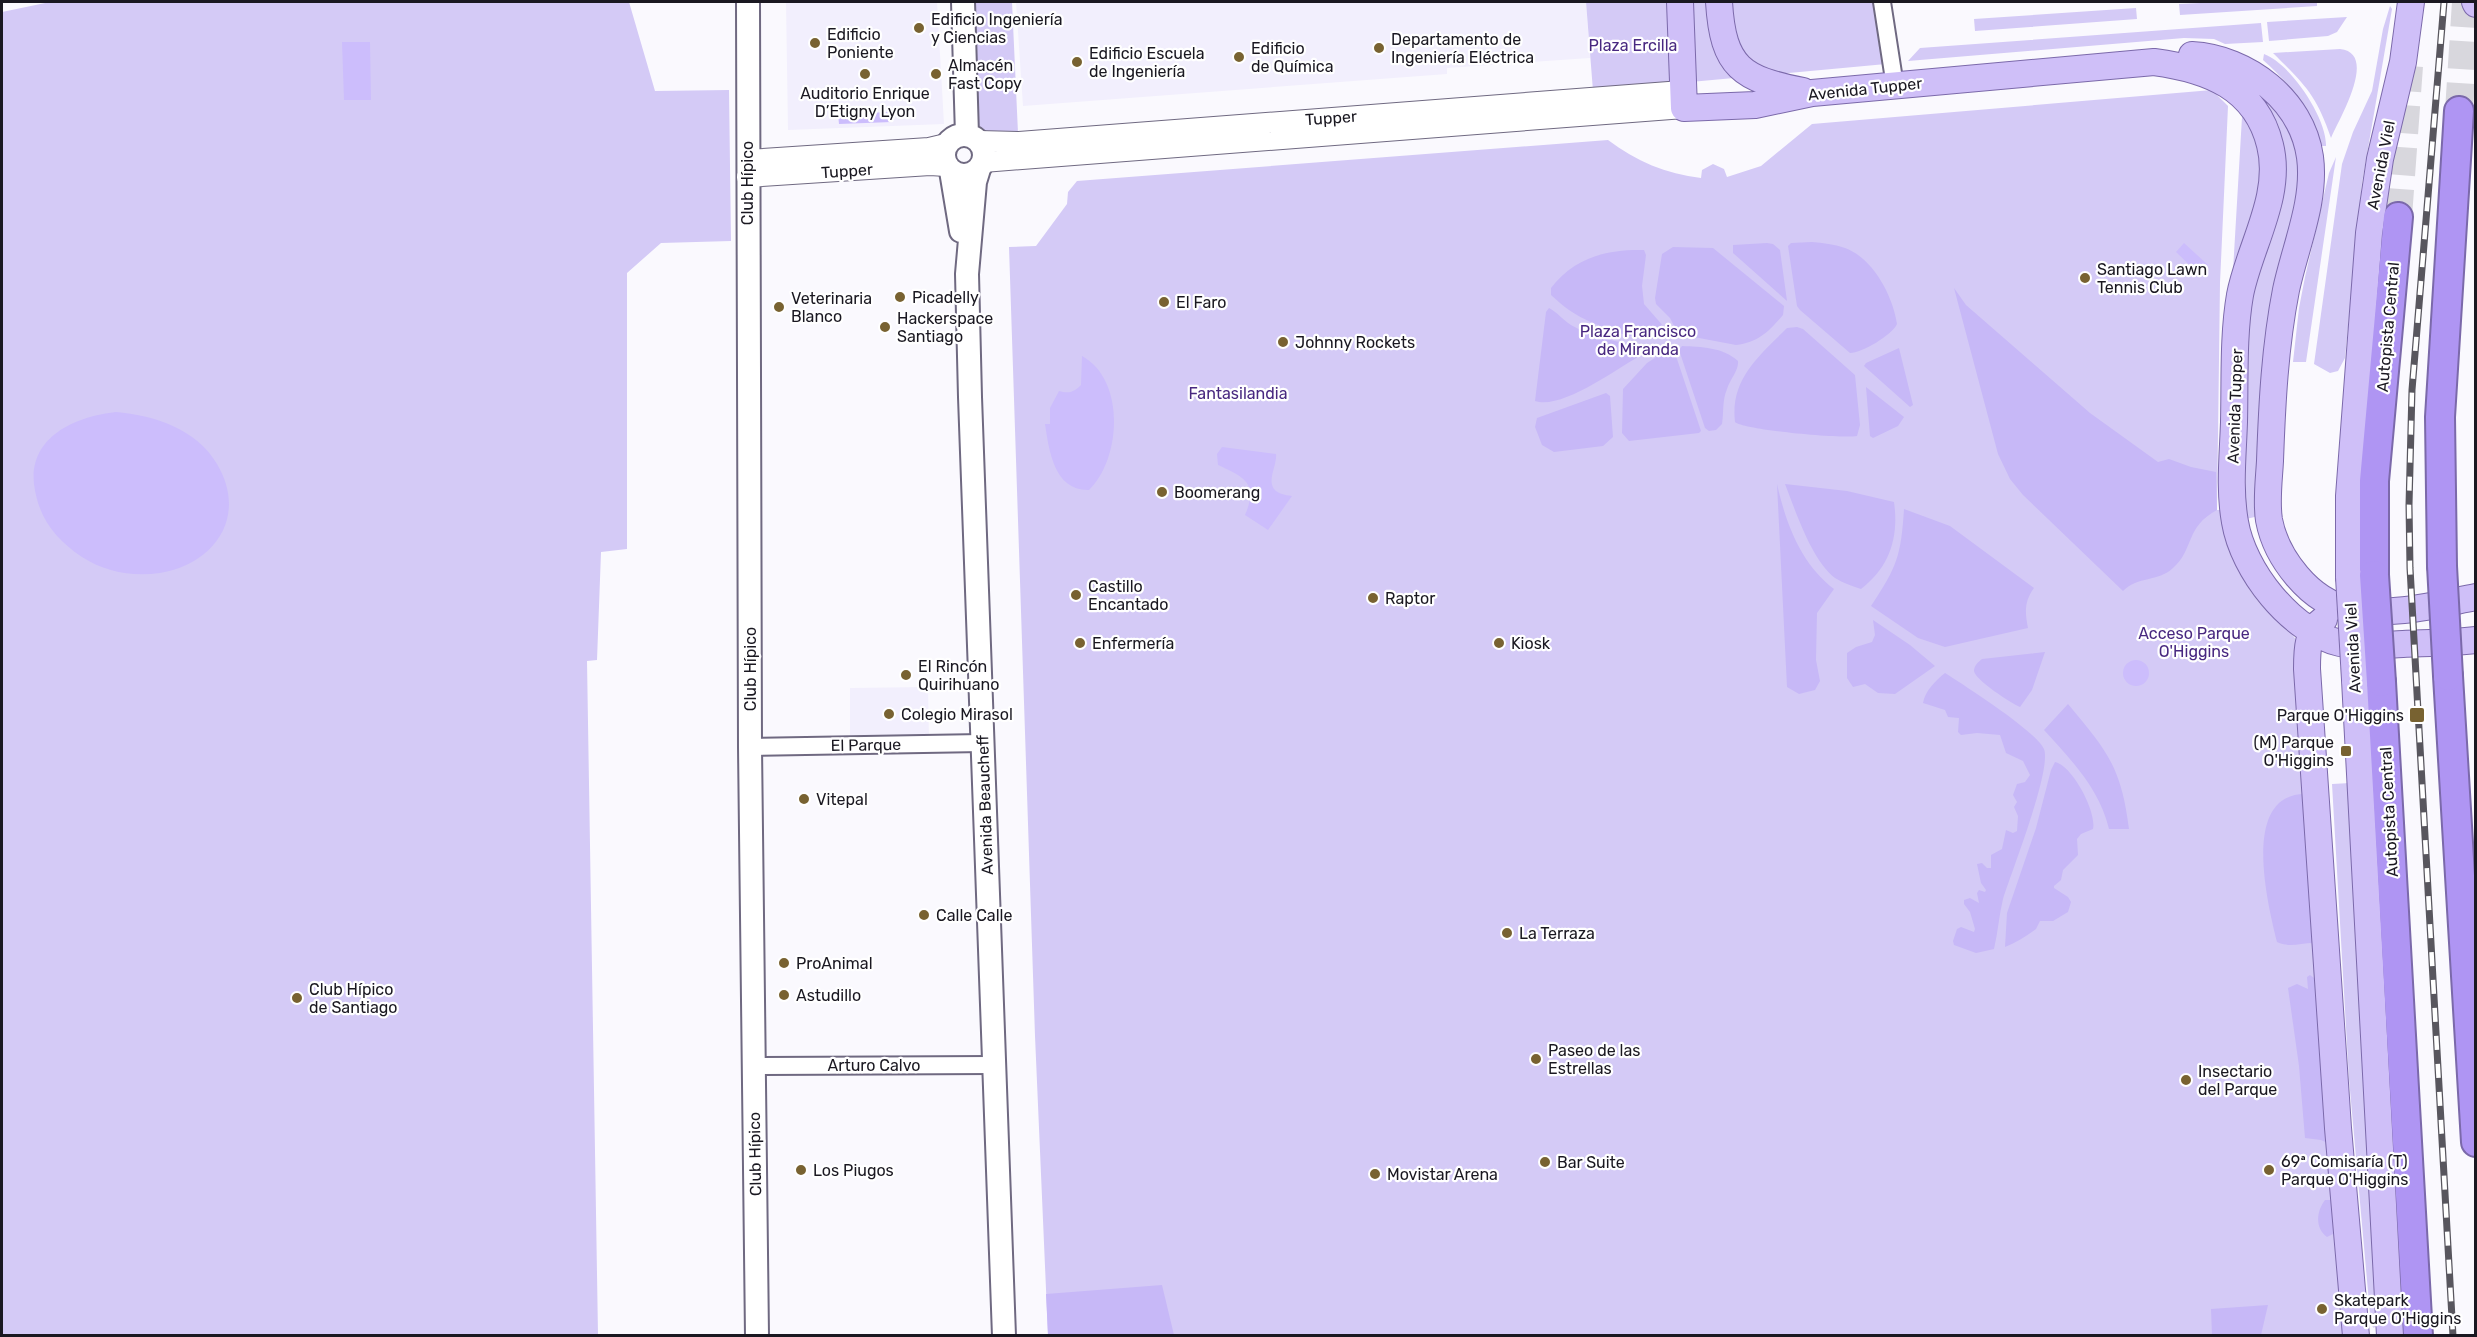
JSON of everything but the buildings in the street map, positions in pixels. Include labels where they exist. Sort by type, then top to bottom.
[{"type":"highway","points":[[2459,111],[2440,417],[2442,566],[2475,1142]]},
{"type":"highway","name":"Autopista Central","points":[[2398,217],[2374,481],[2362,576],[2418,1335]]},
{"type":"main road","name":"Club Hípico","points":[[748,2],[750,747],[757,1335]]},
{"type":"main road","name":"Avenida Beaucheff","points":[[963,2],[977,152],[967,274],[1004,1335]]},
{"type":"main road","points":[[1680,2],[1683,100]]},
{"type":"main road","points":[[1719,2],[1722,36],[1728,52],[1737,64],[1764,83],[1812,93]]},
{"type":"main road","name":"Avenida Viel","points":[[2362,576],[2349,496],[2369,233],[2380,159],[2403,62],[2411,2]]},
{"type":"main road","name":"Avenida Tupper","points":[[1683,100],[1755,105],[1812,93],[2154,62],[2177,56],[2205,56],[2251,73],[2284,100],[2306,140],[2310,158],[2309,197],[2286,292],[2274,373],[2268,512],[2277,544],[2298,576],[2319,596],[2338,607],[2394,610],[2475,597]]},
{"type":"main road","name":"Avenida Tupper","points":[[2154,62],[2198,70],[2228,84],[2249,103],[2266,131],[2271,147],[2272,184],[2240,296],[2235,366],[2232,500],[2238,539],[2256,575],[2287,611],[2313,631],[2330,640],[2359,645],[2475,640]]},
{"type":"main road","points":[[956,136],[977,152],[965,175],[948,160],[956,136]]},
{"type":"main road","name":"Avenida Beaucheff","points":[[948,160],[967,274]]},
{"type":"main road","points":[[2349,609],[2325,619],[2313,631],[2307,650],[2307,669],[2338,1128],[2356,1335]]},
{"type":"main road","name":"Avenida Viel","points":[[2368,681],[2390,1335]]},
{"type":"street","points":[[1882,2],[1895,86]]},
{"type":"street","name":"Tupper","points":[[977,152],[1019,142],[1683,100]]},
{"type":"street","name":"Tupper","points":[[747,169],[929,148],[948,160]]},
{"type":"street","name":"El Parque","points":[[750,747],[982,743]]},
{"type":"street","name":"Arturo Calvo","points":[[753,1066],[994,1065]]},
{"type":"shaded area","points":[[786,2],[937,2],[944,124],[788,130]]},
{"type":"shaded area","points":[[1016,2],[1586,2],[1590,58],[1447,68],[1447,74],[1023,106]]},
{"type":"shaded area","points":[[342,42],[370,42],[371,100],[344,100]]},
{"type":"shaded area","points":[[892,112],[892,122],[839,124],[838,114]]},
{"type":"shaded area","points":[[1812,242],[1845,248],[1855,253],[1873,269],[1886,290],[1897,324],[1883,338],[1869,347],[1850,353],[1797,306],[1788,246],[1791,243]]},
{"type":"shaded area","points":[[2184,243],[2208,265],[2199,274],[2176,252]]},
{"type":"shaded area","points":[[1773,244],[1780,250],[1787,301],[1733,253],[1733,245]]},
{"type":"shaded area","points":[[1673,247],[1713,248],[1784,306],[1783,315],[1763,335],[1744,344],[1736,345],[1678,334],[1670,318],[1656,304],[1655,298],[1662,254]]},
{"type":"shaded area","points":[[1644,250],[1646,255],[1642,286],[1644,304],[1664,327],[1663,336],[1642,338],[1601,327],[1577,315],[1551,295],[1551,288],[1560,278],[1570,269],[1592,257],[1617,251]]},
{"type":"shaded area","points":[[1954,288],[1966,305],[2090,413],[2158,462],[2169,459],[2191,467],[2216,472],[2217,510],[2200,524],[2180,561],[2173,568],[2161,575],[2135,583],[2123,591],[2023,495],[2010,479],[1998,454]]},
{"type":"shaded area","points":[[1549,308],[1579,329],[1606,339],[1644,347],[1644,351],[1602,379],[1573,394],[1559,400],[1535,401],[1546,312]]},
{"type":"shaded area","points":[[1787,328],[1803,329],[1855,375],[1860,425],[1857,436],[1794,433],[1756,428],[1735,422],[1737,393],[1749,369],[1766,348]]},
{"type":"shaded area","points":[[1682,346],[1719,350],[1738,361],[1725,393],[1722,424],[1716,430],[1709,431],[1705,428],[1679,350]]},
{"type":"shaded area","points":[[1899,348],[1913,405],[1910,407],[1864,366]]},
{"type":"shaded area","points":[[1669,349],[1675,353],[1701,431],[1629,441],[1622,433],[1623,389],[1647,363]]},
{"type":"shaded area","points":[[1082,356],[1096,367],[1106,383],[1112,401],[1114,420],[1108,459],[1100,476],[1089,490],[1077,489],[1068,484],[1055,467],[1045,424],[1050,424],[1050,408],[1059,391],[1071,392],[1081,385]]},
{"type":"shaded area","points":[[1866,387],[1904,417],[1898,426],[1873,438],[1870,436]]},
{"type":"shaded area","points":[[1606,393],[1610,396],[1613,437],[1603,446],[1554,452],[1542,445],[1535,427],[1537,418]]},
{"type":"shaded area","points":[[116,412],[145,416],[186,433],[208,452],[226,483],[229,502],[227,519],[221,535],[210,548],[180,568],[160,573],[140,574],[110,570],[100,566],[82,557],[64,543],[49,526],[39,507],[34,484],[34,467],[47,441],[58,432],[86,418]]},
{"type":"shaded area","points":[[1222,447],[1276,454],[1272,485],[1281,494],[1292,496],[1268,530],[1245,515],[1249,504],[1249,488],[1242,478],[1218,465],[1217,454]]},
{"type":"shaded area","points":[[1777,484],[1796,542],[1812,568],[1834,589],[1817,613],[1816,660],[1820,681],[1815,690],[1799,694],[1787,687]]},
{"type":"shaded area","points":[[1785,484],[1847,491],[1894,502],[1895,527],[1886,561],[1861,589],[1844,583],[1826,570],[1805,534]]},
{"type":"shaded area","points":[[1904,509],[1950,526],[2034,588],[2026,607],[2028,628],[1945,647],[1918,638],[1871,606],[1887,581],[1896,560]]},
{"type":"shaded area","points":[[1873,620],[1910,645],[1935,666],[1895,694],[1878,693],[1865,684],[1853,687],[1847,678],[1847,653],[1856,647],[1872,642],[1875,635]]},
{"type":"shaded area","points":[[2045,652],[2032,690],[2020,707],[1987,685],[1974,671],[1976,664],[1982,659]]},
{"type":"shaded area","points":[[2136,660],[2145,664],[2149,673],[2145,682],[2136,686],[2127,682],[2123,673],[2127,664]]},
{"type":"shaded area","points":[[1945,673],[2015,721],[2039,741],[2044,749],[2045,760],[2037,799],[2003,899],[1994,949],[1976,953],[1954,945],[1953,941],[1957,929],[1961,927],[1974,932],[1975,929],[1964,900],[1970,898],[1979,903],[1977,893],[1979,890],[1985,892],[1977,864],[1982,863],[1987,868],[1991,868],[1991,855],[2002,849],[2006,830],[2013,833],[2017,831],[2018,816],[2014,807],[2017,802],[2013,795],[2017,784],[2025,782],[2030,775],[2023,761],[2006,753],[2000,735],[1977,733],[1961,735],[1958,732],[1959,718],[1948,717],[1945,710],[1923,703],[1928,690]]},
{"type":"shaded area","name":"Colegio Mirasol","points":[[928,687],[929,740],[850,742],[850,688]]},
{"type":"shaded area","points":[[2068,704],[2093,734],[2110,760],[2122,789],[2129,829],[2109,829],[2099,801],[2091,788],[2074,764],[2044,730]]},
{"type":"shaded area","points":[[2055,762],[2069,771],[2082,790],[2091,812],[2093,829],[2081,834],[2077,839],[2078,855],[2063,870],[2061,880],[2054,886],[2071,902],[2068,912],[2053,921],[2040,921],[2036,929],[2005,947],[2007,913],[2036,828]]},
{"type":"shaded area","points":[[2305,794],[2313,943],[2286,945],[2277,942],[2268,903],[2263,854],[2265,831],[2272,812],[2285,799]]},
{"type":"shaded area","points":[[2310,975],[2314,978],[2330,1144],[2305,1138],[2299,1066],[2288,988],[2297,984],[2308,989],[2307,977]]},
{"type":"shaded area","points":[[2325,1200],[2332,1200],[2336,1235],[2327,1237],[2320,1229],[2318,1220]]},
{"type":"shaded area","points":[[1162,1285],[1174,1335],[1048,1335],[1046,1294]]},
{"type":"shaded area","points":[[2268,1305],[2261,1335],[2212,1335],[2211,1309]]},
{"type":"green space","name":"Club Hípico de Santiago","points":[[50,2],[629,2],[655,91],[729,90],[731,241],[661,243],[627,273],[627,549],[601,552],[597,660],[587,661],[598,1335],[2,1335],[2,12]]},
{"type":"green space","points":[[969,2],[1012,2],[1018,133],[981,131],[977,128]]},
{"type":"green space","name":"Plaza Ercilla","points":[[1586,2],[1876,2],[1886,64],[1593,91]]},
{"type":"green space","points":[[2317,2],[2317,6],[2180,15],[2179,4]]},
{"type":"green space","points":[[2390,6],[2392,9],[2362,183],[2345,358],[2338,371],[2330,373],[2314,364],[2342,164],[2353,132],[2372,91],[2383,29]]},
{"type":"green space","points":[[2136,8],[2137,19],[1975,31],[1974,19]]},
{"type":"green space","points":[[2347,17],[2337,32],[2328,36],[2269,41],[2267,22]]},
{"type":"green space","points":[[2261,23],[2263,42],[2225,44],[2214,39],[2184,38],[1908,61],[1920,48]]},
{"type":"green space","points":[[2340,49],[2351,53],[2356,62],[2356,74],[2348,103],[2331,138],[2320,111],[2308,91],[2273,53]]},
{"type":"green space","points":[[2264,54],[2285,68],[2305,93],[2320,121],[2325,134],[2326,146],[2321,146],[2311,121],[2291,89],[2263,60]]},
{"type":"green space","points":[[2200,59],[2270,93],[2303,156],[2259,516],[2246,519],[2245,406],[2250,315],[2283,144],[2277,124],[2268,108]]},
{"type":"green space","name":"Parque O'Higgins","points":[[2212,90],[2228,106],[2220,283],[2217,510],[2222,510],[2235,562],[2247,585],[2263,607],[2287,629],[2298,644],[2315,985],[2347,1335],[1048,1335],[1035,1036],[1009,247],[1036,246],[1067,204],[1068,192],[1077,181],[1608,140],[1629,154],[1664,170],[1701,178],[1702,170],[1713,164],[1724,169],[1727,177],[1761,166],[1812,124]]},
{"type":"green space","points":[[2240,108],[2247,110],[2264,168],[2231,305],[2242,117]]},
{"type":"green space","points":[[2336,157],[2306,362],[2293,362],[2305,277],[2329,173]]},
{"type":"green space","points":[[2350,783],[2377,1324],[2374,1328],[2371,1325],[2349,1079],[2332,784]]},
{"type":"tunnel","points":[[2459,111],[2466,2]]},
{"type":"tunnel","points":[[2398,217],[2409,66]]},
{"type":"railway","points":[[2444,2],[2412,390],[2409,505],[2410,568],[2453,1336]]},
{"type":"place","name":"Edificio Ingeniería y Ciencias","points":[[919,28]]},
{"type":"place","name":"Edificio Poniente","points":[[815,43]]},
{"type":"place","name":"Departamento de Ingeniería Eléctrica","points":[[1379,48]]},
{"type":"place","name":"Edificio de Química","points":[[1239,57]]},
{"type":"place","name":"Edificio Escuela de Ingeniería","points":[[1077,62]]},
{"type":"place","name":"Auditorio Enrique D’Etigny Lyon","points":[[865,74]]},
{"type":"place","name":"Almacén Fast Copy","points":[[936,74]]},
{"type":"place","name":"Santiago Lawn Tennis Club","points":[[2085,278]]},
{"type":"place","name":"Picadelly","points":[[900,297]]},
{"type":"place","name":"El Faro","points":[[1164,302]]},
{"type":"place","name":"Veterinaria Blanco","points":[[779,307]]},
{"type":"place","name":"Hackerspace Santiago","points":[[885,327]]},
{"type":"place","name":"Johnny Rockets","points":[[1283,342]]},
{"type":"place","name":"Boomerang","points":[[1162,492]]},
{"type":"place","name":"Castillo Encantado","points":[[1076,595]]},
{"type":"place","name":"Raptor","points":[[1373,598]]},
{"type":"place","name":"Enfermería","points":[[1080,643]]},
{"type":"place","name":"Kiosk","points":[[1499,643]]},
{"type":"place","name":"El Rincón Quirihuano","points":[[906,675]]},
{"type":"place","name":"Colegio Mirasol","points":[[889,714]]},
{"type":"place","name":"Parque O'Higgins","points":[[2417,715]]},
{"type":"place","name":"(M) Parque O'Higgins","points":[[2346,751]]},
{"type":"place","name":"Vitepal","points":[[804,799]]},
{"type":"place","name":"Calle Calle","points":[[924,915]]},
{"type":"place","name":"La Terraza","points":[[1507,933]]},
{"type":"place","name":"ProAnimal","points":[[784,963]]},
{"type":"place","name":"Astudillo","points":[[784,995]]},
{"type":"place","name":"Club Hípico de Santiago","points":[[297,998]]},
{"type":"place","name":"Paseo de las Estrellas","points":[[1536,1059]]},
{"type":"place","name":"Insectario del Parque","points":[[2186,1080]]},
{"type":"place","name":"Bar Suite","points":[[1545,1162]]},
{"type":"place","name":"Los Piugos","points":[[801,1170]]},
{"type":"place","name":"69ª Comisaría (T) Parque O'Higgins","points":[[2269,1170]]},
{"type":"place","name":"Movistar Arena","points":[[1375,1174]]},
{"type":"place","name":"Skatepark Parque O'Higgins","points":[[2322,1309]]},
{"type":"park label","name":"Plaza Francisco de Miranda","points":[[1638,340]]},
{"type":"park label","name":"Fantasilandia","points":[[1238,393]]},
{"type":"park label","name":"Acceso Parque O'Higgins","points":[[2194,642]]}]
